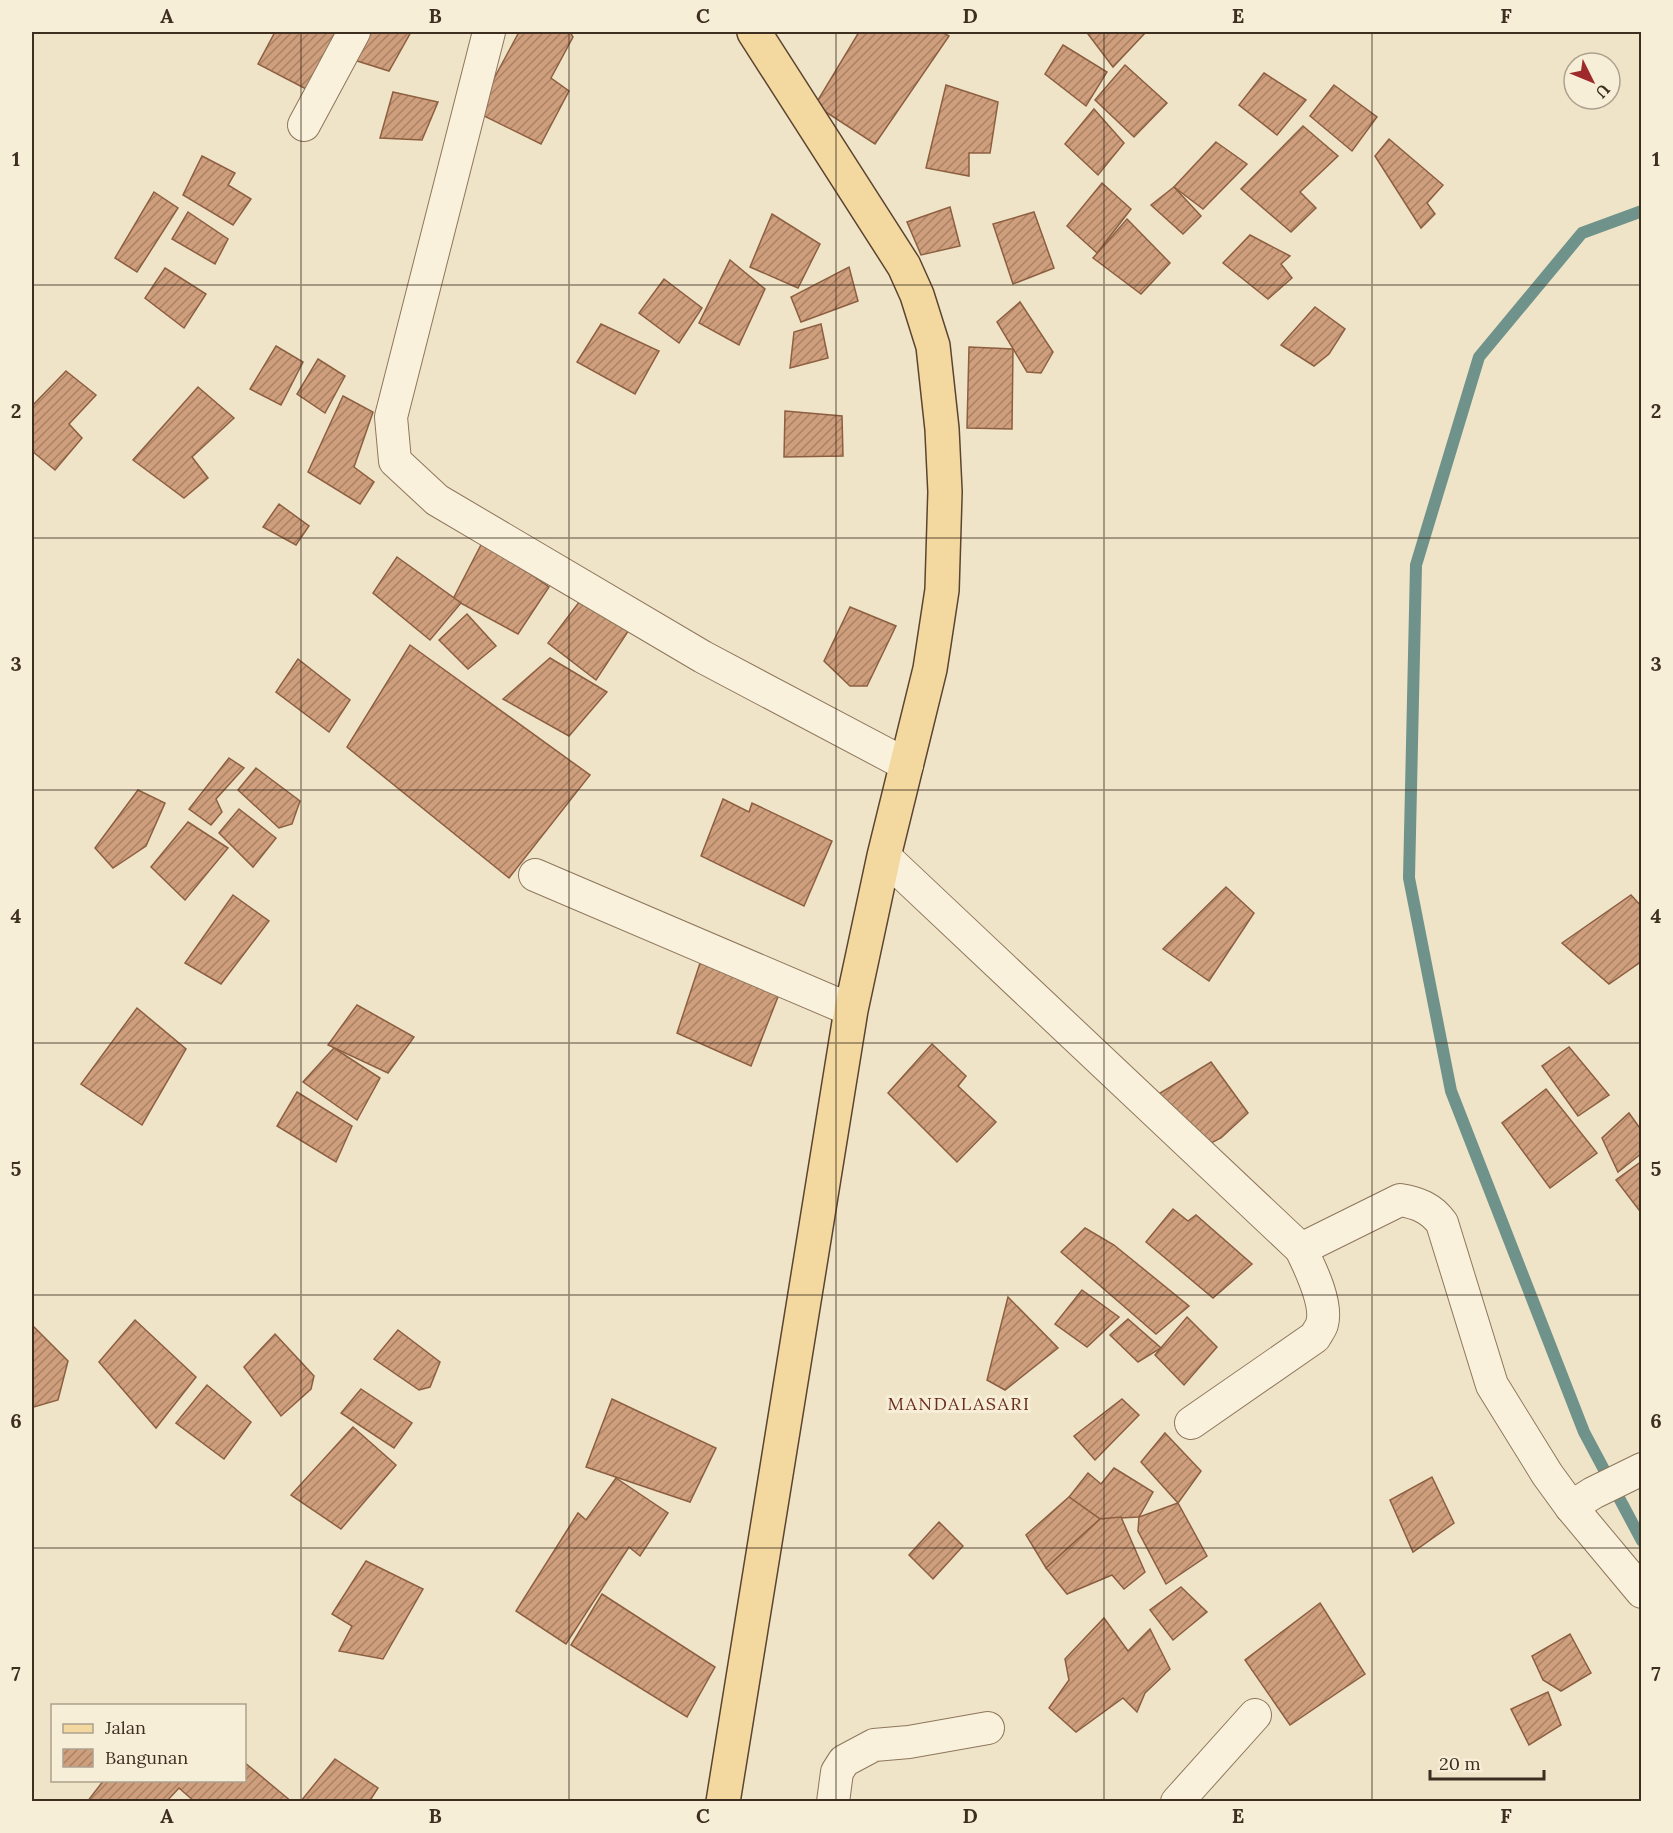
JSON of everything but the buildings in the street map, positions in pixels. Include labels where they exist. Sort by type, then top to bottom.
[{"type":"main road","points":[[723,1802],[851,1010],[884,856],[930,669],[942,590],[945,492],[942,429],[933,346],[917,295],[904,266],[754,32]]},
{"type":"street","points":[[304,125],[354,32]]},
{"type":"street","points":[[489,32],[391,417],[395,461],[437,500],[703,657],[907,765]]},
{"type":"street","points":[[884,856],[1301,1250],[1316,1280],[1321,1304],[1323,1322],[1315,1337],[1191,1423]]},
{"type":"street","points":[[535,875],[851,1010]]},
{"type":"street","points":[[1301,1250],[1400,1200],[1412,1202],[1435,1213],[1442,1223],[1492,1385],[1547,1474],[1582,1500],[1641,1592]]},
{"type":"street","points":[[1582,1500],[1639,1470]]},
{"type":"street","points":[[1177,1802],[1255,1715]]},
{"type":"street","points":[[838,1798],[837,1772],[844,1761],[874,1745],[909,1742],[988,1728]]},
{"type":"waterway","points":[[1642,211],[1582,233],[1479,357],[1416,565],[1409,878],[1451,1091],[1584,1432],[1642,1541]]},
{"type":"district","name":"MANDALASARI","points":[[959,1404]]}]
